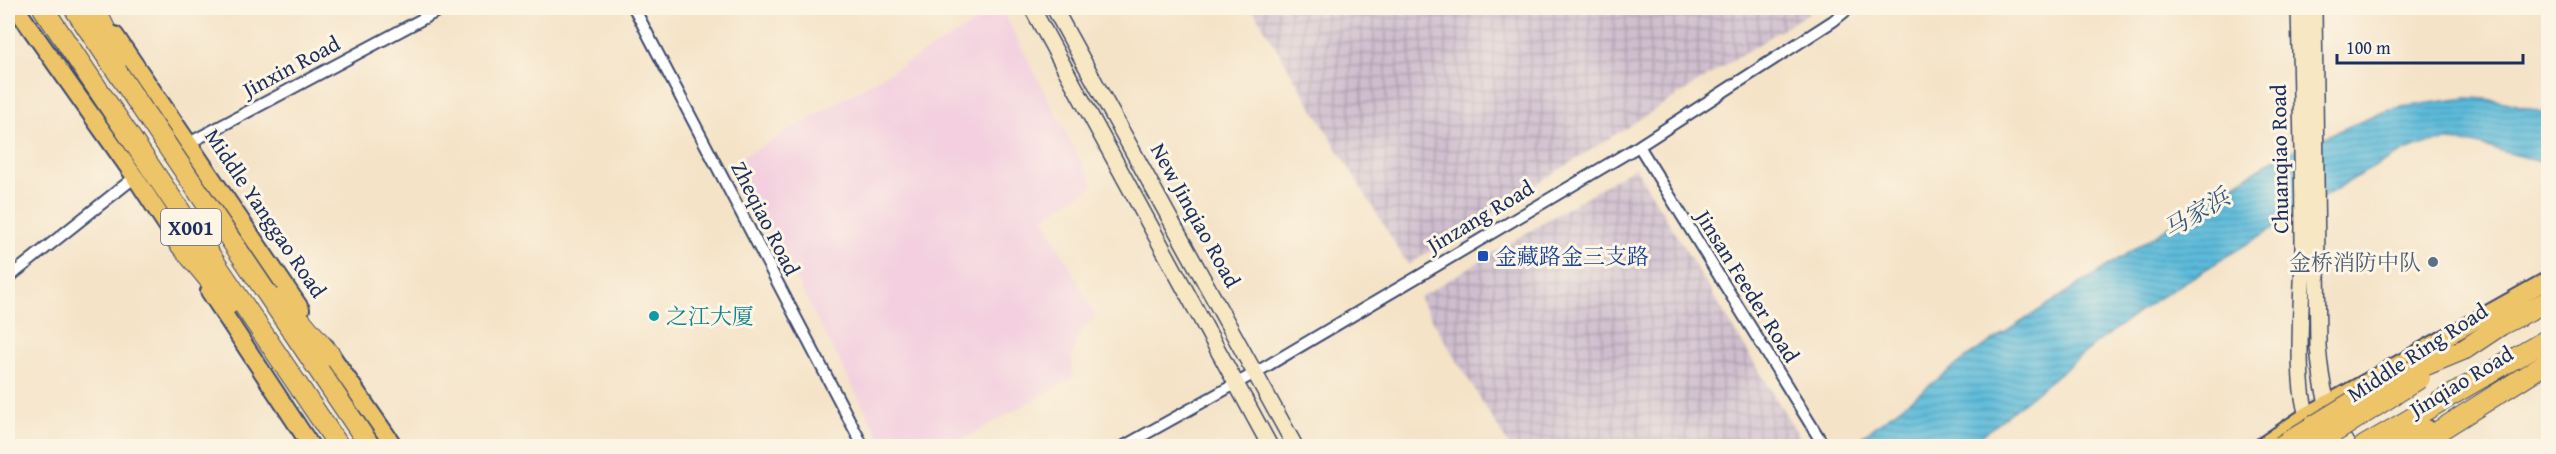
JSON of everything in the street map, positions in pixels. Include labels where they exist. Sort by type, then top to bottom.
[{"type":"highway","name":"X001","points":[[43,8],[339,447]]},
{"type":"highway","name":"Middle Yanggao Road","points":[[74,8],[370,447]]},
{"type":"highway","points":[[97,8],[144,112]]},
{"type":"highway","points":[[220,225],[331,356]]},
{"type":"highway","points":[[174,237],[311,405]]},
{"type":"highway","points":[[2501,325],[2548,289]]},
{"type":"highway","name":"Middle Ring Road","points":[[2313,447],[2501,325],[2548,301]]},
{"type":"highway","points":[[2364,447],[2465,385],[2548,339]]},
{"type":"highway","points":[[2281,447],[2385,382],[2465,349]]},
{"type":"highway","points":[[2415,447],[2548,362]]},
{"type":"main road","name":"X001","points":[[16,8],[135,177],[310,447]]},
{"type":"main road","name":"Middle Yanggao Road","points":[[97,8],[144,79],[191,142],[331,356],[394,447]]},
{"type":"main road","name":"Jinqiao Road","points":[[2262,447],[2326,404],[2548,280]]},
{"type":"main road","name":"Jinqiao Road","points":[[2397,447],[2548,354]]},
{"type":"street","name":"Jinxin Road","points":[[191,142],[443,8]]},
{"type":"street","name":"Zheqiao Road","points":[[634,8],[863,447]]},
{"type":"street","name":"New Jinqiao Road","points":[[1032,8],[1270,447]]},
{"type":"street","name":"New Jinqiao Road","points":[[1054,8],[1295,447]]},
{"type":"street","name":"Jinzang Road","points":[[1124,447],[1255,373],[1639,146],[1833,21],[1849,8]]},
{"type":"street","name":"Chuanqiao Road","points":[[2299,8],[2308,86]]},
{"type":"street","name":"Chuanqiao Road","points":[[2314,8],[2308,86],[2310,255],[2321,386],[2326,404],[2348,447]]},
{"type":"street","name":"Jinsan Feeder Road","points":[[1639,146],[1824,447]]},
{"type":"street","points":[[8,278],[135,177]]},
{"type":"street","name":"Chuanqiao Road","points":[[2310,255],[2301,355],[2306,416],[2327,447]]},
{"type":"shaded area","points":[[1001,8],[1094,186],[1043,217],[1096,316],[1080,333],[1072,356],[1073,378],[951,446],[884,446],[734,162]]},
{"type":"shaded area","points":[[1252,8],[1816,8],[1408,265]]},
{"type":"shaded area","points":[[1635,167],[1805,446],[1509,446],[1419,298]]},
{"type":"water","name":"马家浜","points":[[2466,98],[2498,101],[2548,114],[2548,164],[2473,143],[2448,141],[2428,143],[2405,151],[2361,174],[2154,301],[2097,343],[1969,446],[1850,446],[1967,357],[2275,158],[2381,113],[2401,107]]},
{"type":"place","name":"金藏路金三支路","points":[[1483,256]]},
{"type":"place","name":"金桥消防中队","points":[[2433,262]]},
{"type":"place","name":"之江大厦","points":[[654,316]]}]
